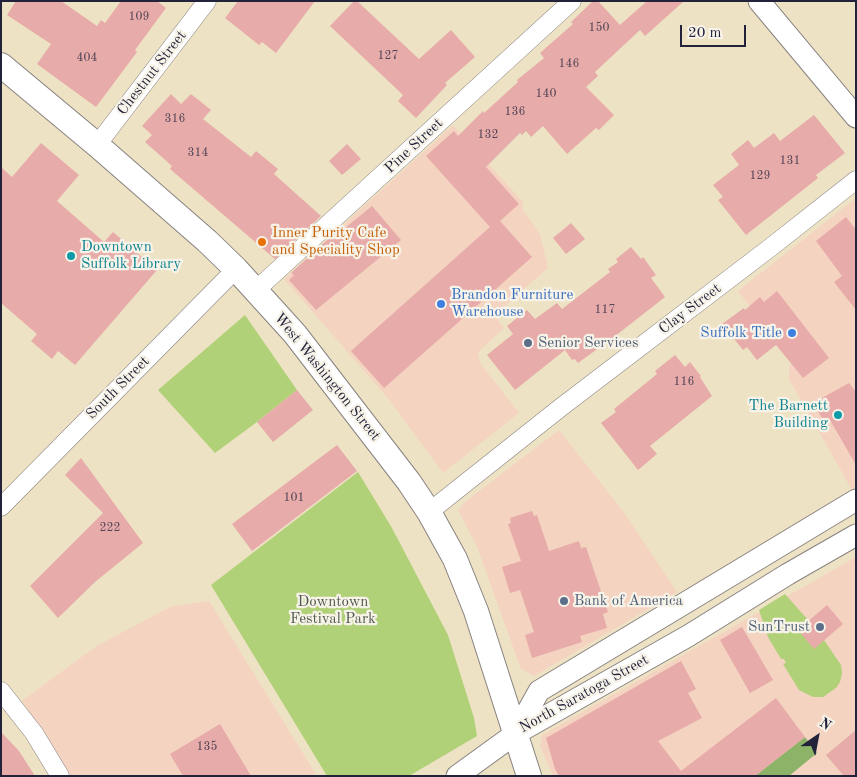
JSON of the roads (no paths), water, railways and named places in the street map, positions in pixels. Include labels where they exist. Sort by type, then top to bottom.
[{"type":"main road","name":"West Washington Street","points":[[1,65],[97,145],[207,241],[236,269],[294,334],[410,482],[455,559],[476,611],[529,776]]},
{"type":"street","name":"Chestnut Street","points":[[97,145],[207,1]]},
{"type":"street","name":"Pine Street","points":[[256,290],[572,1]]},
{"type":"street","points":[[759,1],[856,117]]},
{"type":"street","name":"Clay Street","points":[[429,512],[560,408],[856,180]]},
{"type":"street","name":"South Street","points":[[1,507],[236,269]]},
{"type":"street","name":"North Saratoga Street","points":[[515,734],[539,691],[856,500]]},
{"type":"street","name":"North Saratoga Street","points":[[515,734],[688,636],[788,574],[856,535]]},
{"type":"street","points":[[1,691],[34,733],[60,776]]},
{"type":"street","points":[[457,776],[515,734]]},
{"type":"place","name":"Inner Purity Cafe and Speciality Shop","points":[[262,242]]},
{"type":"place","name":"Downtown Suffolk Library","points":[[71,256]]},
{"type":"place","name":"Brandon Furniture Warehouse","points":[[441,304]]},
{"type":"place","name":"Suffolk Title","points":[[792,333]]},
{"type":"place","name":"Senior Services","points":[[528,343]]},
{"type":"place","name":"The Barnett Building","points":[[838,415]]},
{"type":"place","name":"Bank of America","points":[[564,601]]},
{"type":"place","name":"SunTrust","points":[[820,627]]},
{"type":"park label","name":"Downtown Festival Park","points":[[333,610]]}]
